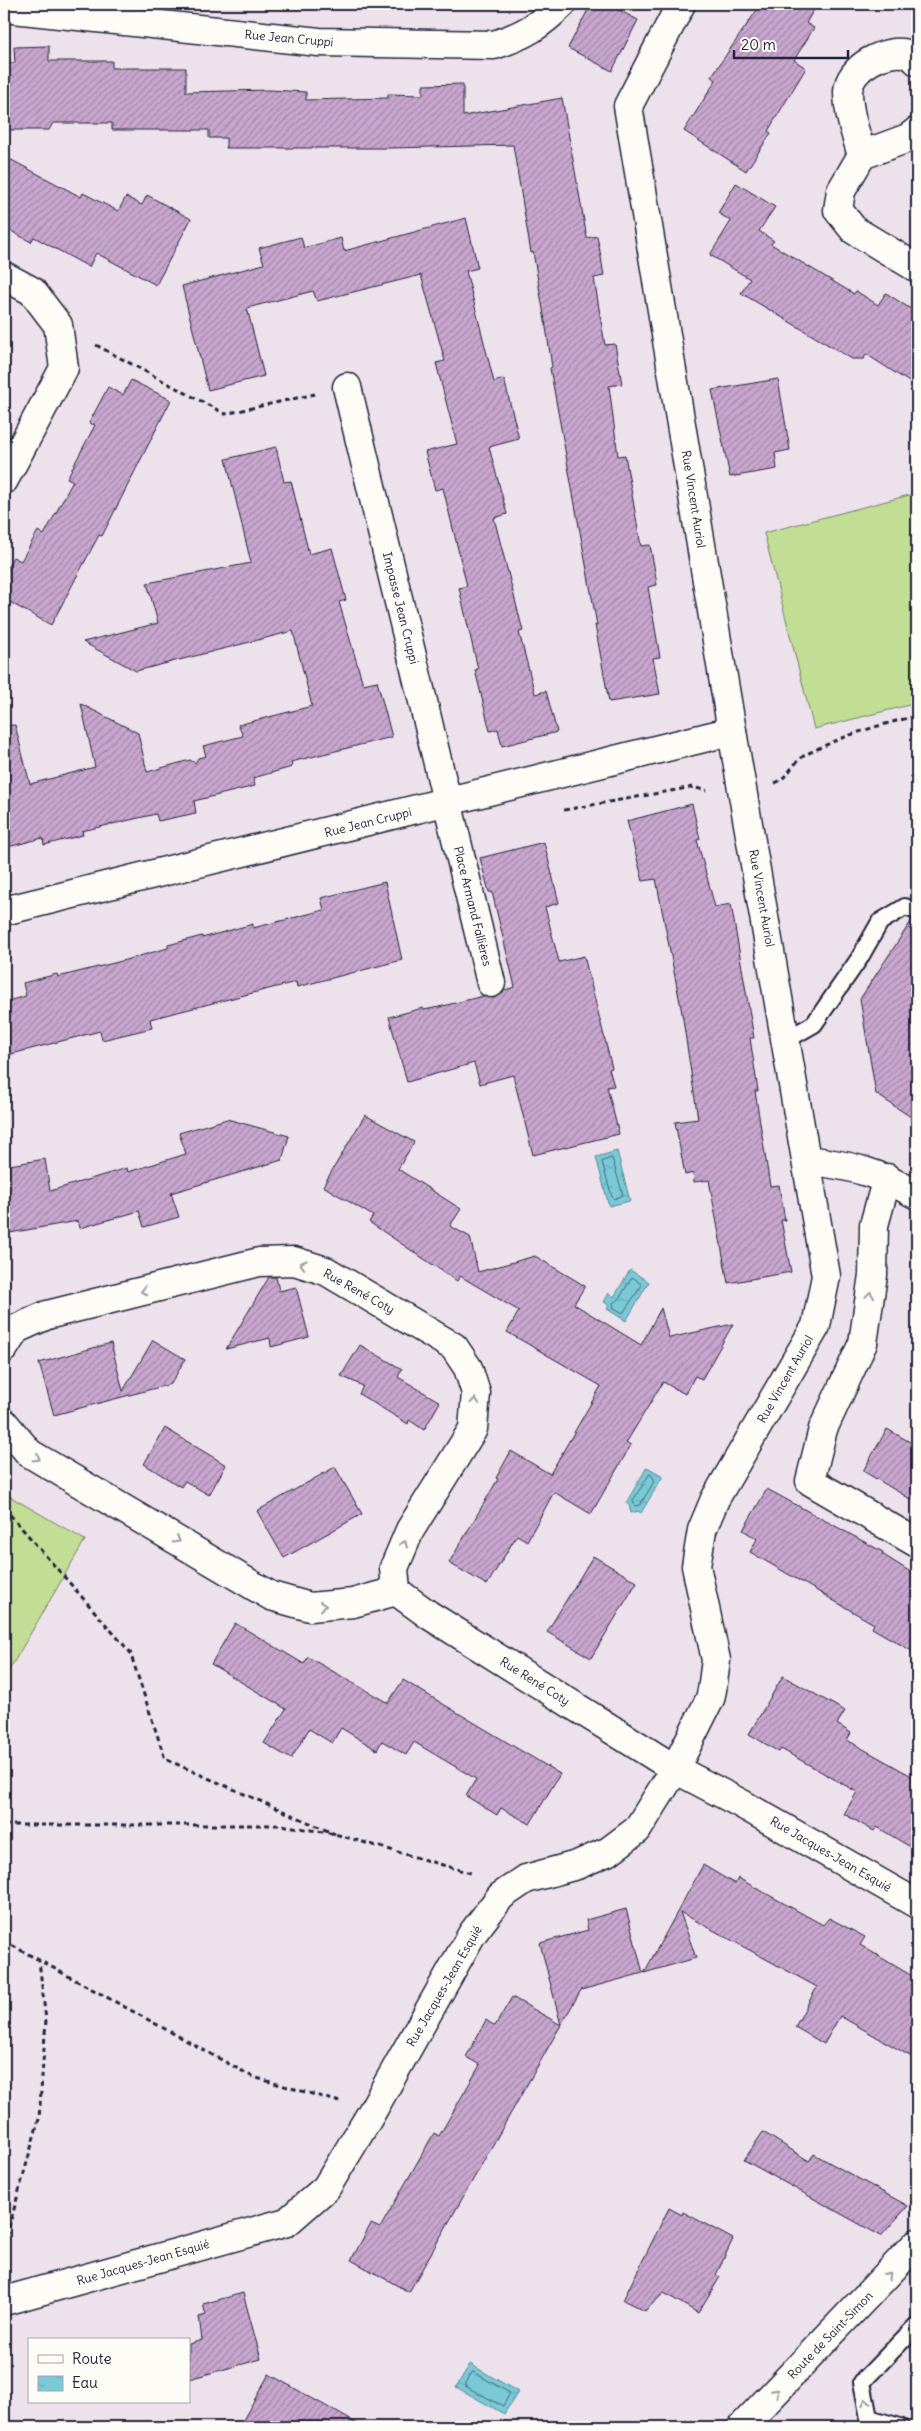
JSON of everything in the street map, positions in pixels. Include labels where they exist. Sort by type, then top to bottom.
[{"type":"street","name":"Rue Jean Cruppi","points":[[4,8],[319,42],[494,45],[539,25],[562,4]]},
{"type":"street","name":"Rue Vincent Auriol","points":[[675,1769],[710,1698],[716,1660],[696,1566],[702,1530],[715,1500],[816,1326],[826,1276],[732,731],[628,106],[681,4]]},
{"type":"street","points":[[862,155],[851,118],[848,89],[858,70],[880,55],[908,54],[917,61]]},
{"type":"street","points":[[917,130],[908,138],[862,155],[841,191],[838,210],[854,230],[917,268]]},
{"type":"street","points":[[4,276],[32,291],[58,325],[64,368],[4,480]]},
{"type":"street","name":"Impasse Jean Cruppi","points":[[347,387],[454,829]]},
{"type":"street","name":"Rue Jean Cruppi","points":[[4,911],[732,731]]},
{"type":"street","name":"Place Armand Fallières","points":[[454,829],[491,983]]},
{"type":"street","points":[[807,1160],[848,1165],[887,1178],[917,1195]]},
{"type":"street","points":[[887,1178],[874,1225],[873,1274],[863,1343],[823,1429],[810,1480],[917,1543]]},
{"type":"street","name":"Rue René Coty","points":[[4,1348],[16,1330],[47,1315],[259,1262],[294,1261],[326,1271],[454,1346],[468,1368],[476,1393],[472,1429],[410,1530],[394,1568],[396,1591],[429,1615],[675,1769]]},
{"type":"street","points":[[4,1423],[29,1453],[271,1596],[310,1607],[353,1603],[396,1591]]},
{"type":"street","name":"Rue Jacques-Jean Esquié","points":[[4,2301],[287,2222],[326,2188],[369,2118],[472,1934],[501,1896],[526,1879],[577,1865],[615,1847],[638,1830],[675,1769],[740,1803],[917,1904]]},
{"type":"street","name":"Route de Saint-Simon","points":[[742,2427],[917,2242]]},
{"type":"lane","points":[[786,1040],[814,1024],[859,959],[880,922],[905,907],[917,911]]},
{"type":"lane","points":[[900,2427],[868,2418],[862,2382],[917,2325]]},
{"type":"path","points":[[58,325],[225,414],[347,387]]},
{"type":"path","points":[[769,785],[781,781],[803,756],[865,728],[917,716]]},
{"type":"path","points":[[4,1508],[130,1652],[165,1759],[335,1834]]},
{"type":"path","points":[[4,1825],[280,1825],[335,1834],[482,1877]]},
{"type":"path","points":[[4,1940],[252,2077],[346,2104]]},
{"type":"path","points":[[4,2245],[39,2119],[46,2020],[39,1960]]},
{"type":"green space","points":[[917,493],[917,703],[814,729],[764,533]]},
{"type":"green space","points":[[4,1493],[85,1540],[4,1679]]},
{"type":"water","points":[[617,1151],[630,1201],[609,1206],[596,1157]]},
{"type":"water","points":[[630,1270],[649,1282],[626,1321],[607,1309],[609,1305],[604,1302],[609,1293],[614,1297]]},
{"type":"water","points":[[647,1467],[663,1476],[641,1513],[638,1511],[631,1513],[629,1505],[626,1503]]},
{"type":"water","points":[[470,2364],[518,2392],[504,2414],[456,2387]]},
{"type":"building","points":[[591,4],[607,4],[638,20],[612,71],[568,48]]},
{"type":"building","points":[[761,4],[817,4],[806,23],[814,28],[794,60],[806,68],[768,131],[771,133],[746,171],[684,131],[716,80],[711,77]]},
{"type":"building","points":[[49,46],[49,61],[112,61],[112,68],[186,68],[186,92],[270,90],[306,92],[306,100],[388,98],[388,94],[423,95],[423,85],[463,84],[463,116],[562,98],[587,238],[597,236],[601,257],[604,276],[594,278],[605,345],[615,344],[622,384],[609,386],[618,456],[625,455],[641,546],[650,545],[654,566],[657,585],[648,587],[660,657],[653,658],[660,694],[609,702],[595,625],[597,625],[550,368],[552,367],[545,321],[533,252],[531,253],[513,145],[390,148],[226,148],[226,138],[209,138],[209,130],[112,130],[112,123],[53,123],[49,130],[4,130],[4,63],[15,63],[14,47]]},
{"type":"building","points":[[4,156],[81,197],[83,193],[118,211],[126,197],[142,205],[147,195],[191,219],[156,285],[96,253],[89,267],[34,237],[31,242],[4,227]]},
{"type":"building","points":[[736,183],[775,207],[759,231],[774,241],[771,244],[854,294],[856,291],[878,305],[886,293],[917,313],[917,387],[866,354],[864,359],[852,359],[741,293],[750,279],[710,255],[731,221],[718,213]]},
{"type":"building","points":[[466,218],[478,268],[466,271],[494,382],[504,379],[519,439],[489,447],[507,514],[494,518],[523,631],[519,632],[535,694],[546,691],[557,732],[502,746],[498,729],[490,731],[475,670],[478,669],[459,588],[467,586],[443,488],[435,490],[425,452],[457,444],[436,363],[445,361],[421,275],[317,301],[313,291],[247,308],[264,376],[208,390],[182,286],[264,264],[259,248],[301,237],[304,248],[341,238],[344,251]]},
{"type":"building","points":[[778,379],[790,450],[775,453],[777,469],[730,477],[712,390]]},
{"type":"building","points":[[131,380],[171,400],[102,536],[99,535],[51,625],[4,599],[4,574],[13,557],[21,561],[38,531],[44,535],[73,481],[67,478],[95,425],[89,423],[108,387],[123,395]]},
{"type":"building","points":[[276,447],[284,482],[291,481],[309,554],[332,548],[346,600],[339,602],[363,684],[377,681],[392,737],[291,762],[292,767],[253,778],[255,786],[194,801],[196,813],[158,821],[156,814],[82,831],[83,835],[44,845],[43,838],[4,848],[4,726],[15,725],[30,784],[95,767],[81,704],[138,733],[147,772],[190,760],[195,763],[198,758],[206,756],[203,746],[243,736],[238,725],[312,706],[293,631],[136,671],[83,642],[158,623],[147,583],[251,563],[226,459]]},
{"type":"building","points":[[692,804],[700,839],[697,840],[715,907],[731,904],[754,1038],[750,1038],[758,1091],[755,1091],[770,1186],[779,1185],[785,1220],[781,1220],[791,1272],[728,1283],[709,1180],[694,1182],[693,1173],[685,1175],[675,1122],[698,1119],[682,1013],[656,879],[643,881],[627,821]]},
{"type":"building","points":[[544,842],[559,903],[545,907],[559,962],[584,956],[612,1068],[609,1069],[614,1086],[607,1087],[619,1134],[533,1155],[513,1075],[480,1084],[474,1063],[407,1082],[389,1017],[483,996],[494,998],[505,990],[515,987],[492,892],[489,892],[480,858]]},
{"type":"building","points":[[385,882],[402,960],[297,987],[296,982],[150,1019],[152,1028],[102,1040],[100,1031],[4,1056],[4,1002],[26,996],[23,983],[57,974],[58,977],[118,962],[202,936],[202,938],[253,924],[253,928],[324,910],[321,898]]},
{"type":"building","points":[[912,920],[917,921],[917,1121],[876,1094],[860,999]]},
{"type":"building","points":[[365,1115],[414,1142],[398,1169],[461,1209],[450,1226],[470,1237],[478,1272],[535,1256],[585,1286],[574,1304],[641,1345],[661,1308],[669,1338],[733,1324],[702,1379],[695,1376],[685,1394],[663,1382],[626,1443],[631,1445],[591,1514],[554,1492],[527,1541],[517,1535],[487,1585],[449,1563],[498,1479],[496,1478],[511,1451],[550,1474],[601,1386],[507,1332],[519,1311],[460,1276],[457,1281],[369,1222],[373,1216],[323,1186]]},
{"type":"building","points":[[227,1119],[289,1136],[282,1160],[171,1193],[179,1217],[144,1227],[139,1211],[80,1228],[78,1221],[4,1234],[4,1166],[45,1159],[50,1191],[127,1168],[128,1172],[186,1154],[179,1133]]},
{"type":"building","points":[[269,1277],[276,1277],[279,1291],[296,1287],[309,1337],[271,1347],[270,1338],[226,1349]]},
{"type":"building","points":[[153,1340],[185,1359],[171,1384],[54,1415],[39,1363],[111,1343],[123,1391]]},
{"type":"building","points":[[360,1345],[402,1369],[398,1377],[440,1402],[424,1430],[409,1420],[408,1424],[359,1394],[363,1386],[341,1376]]},
{"type":"building","points":[[165,1428],[226,1465],[209,1495],[185,1481],[181,1487],[144,1464]]},
{"type":"building","points":[[887,1429],[917,1446],[917,1503],[863,1471]]},
{"type":"building","points":[[335,1467],[362,1514],[284,1558],[257,1511]]},
{"type":"building","points":[[767,1489],[883,1552],[882,1554],[917,1576],[917,1654],[872,1628],[874,1624],[750,1552],[757,1539],[743,1530]]},
{"type":"building","points":[[593,1556],[637,1582],[591,1658],[547,1632]]},
{"type":"building","points":[[235,1623],[304,1664],[308,1657],[388,1703],[403,1680],[560,1774],[530,1824],[501,1808],[497,1815],[466,1796],[476,1779],[414,1742],[406,1755],[382,1741],[377,1750],[341,1728],[332,1743],[309,1729],[291,1759],[264,1743],[286,1709],[211,1664]]},
{"type":"building","points":[[783,1676],[845,1711],[837,1724],[851,1733],[847,1740],[917,1779],[917,1851],[877,1827],[874,1831],[844,1814],[857,1792],[781,1749],[779,1752],[749,1734]]},
{"type":"building","points":[[703,1865],[735,1884],[738,1878],[823,1925],[829,1918],[850,1929],[865,1937],[860,1945],[917,1979],[917,2060],[840,2016],[824,2044],[795,2027],[817,1987],[680,1912],[696,1958],[644,1973]]},
{"type":"building","points":[[626,1909],[643,1973],[581,1990],[561,2025],[540,1943],[588,1930],[586,1920]]},
{"type":"building","points":[[512,1997],[561,2025],[409,2292],[351,2260],[371,2224],[380,2228],[434,2133],[439,2136],[480,2065],[466,2057],[486,2020],[495,2026]]},
{"type":"building","points":[[763,2132],[809,2161],[814,2154],[908,2206],[881,2236],[744,2160]]},
{"type":"building","points":[[669,2208],[682,2215],[683,2212],[733,2239],[716,2275],[720,2277],[698,2313],[664,2293],[645,2311],[623,2300]]},
{"type":"building","points":[[243,2293],[261,2359],[190,2379],[190,2344],[202,2340],[199,2317],[206,2315],[203,2304]]},
{"type":"building","points":[[269,2374],[363,2427],[239,2427]]}]
